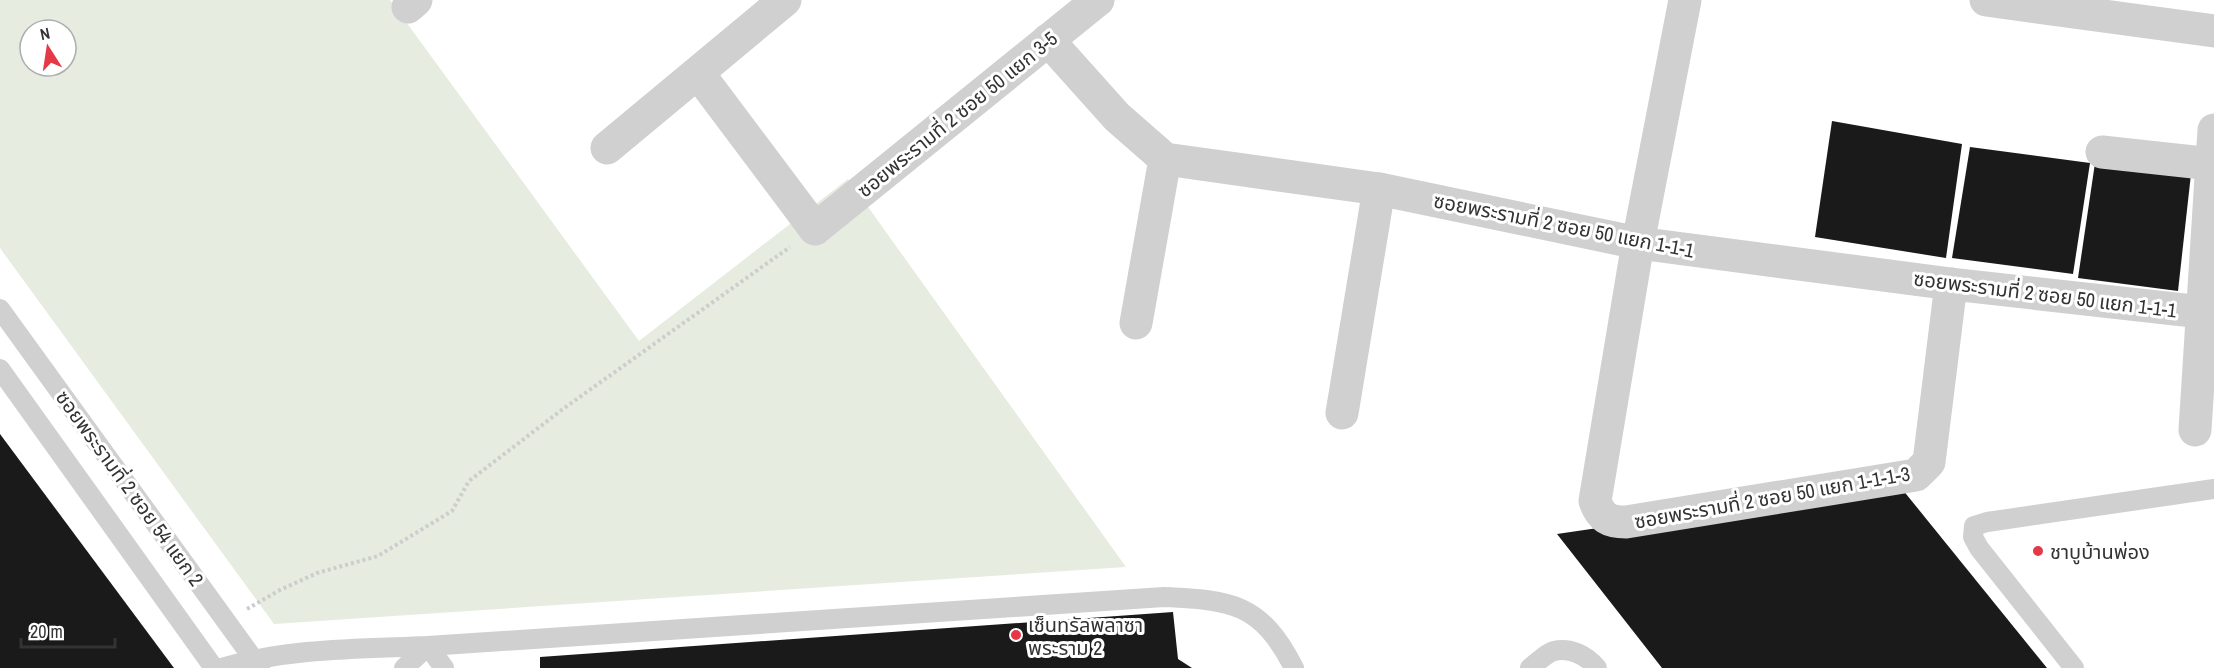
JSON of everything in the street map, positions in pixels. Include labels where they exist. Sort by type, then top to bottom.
[{"type":"street","points":[[607,148],[785,0]]},
{"type":"street","name":"ซอยพระรามที่ 2 ซอย 50 แยก 3-5","points":[[815,229],[1098,0]]},
{"type":"street","points":[[1638,243],[1685,0]]},
{"type":"street","points":[[1986,0],[2214,32]]},
{"type":"street","points":[[1048,40],[1117,117],[1165,159],[1136,324]]},
{"type":"street","points":[[698,73],[815,229]]},
{"type":"street","points":[[2195,430],[2207,346],[2202,312],[2214,130]]},
{"type":"street","points":[[2102,152],[2212,164]]},
{"type":"street","name":"ซอยพระรามที่ 2 ซอย 50 แยก 1-1-1","points":[[1165,159],[1379,189],[1638,243],[1952,284],[2202,312]]},
{"type":"street","points":[[1342,413],[1379,189]]},
{"type":"street","name":"ซอยพระรามที่ 2 ซอย 50 แยก 1-1-1-3","points":[[1638,243],[1595,501],[1599,512],[1605,519],[1613,522],[1626,522],[1916,475],[1929,462],[1952,284]]},
{"type":"lane","name":"ซอยพระรามที่ 2 ซอย 54 แยก 2","points":[[0,309],[257,663]]},
{"type":"lane","name":"ซอยพระรามที่ 2 ซอย 54 แยก 2","points":[[0,369],[214,668]]},
{"type":"lane","points":[[2074,668],[1979,548],[1972,537],[1974,526],[1987,522],[2214,489]]},
{"type":"lane","points":[[221,668],[314,652],[1164,597],[1218,602],[1243,609],[1257,616],[1276,637],[1294,668]]},
{"type":"lane","points":[[404,668],[428,646]]},
{"type":"lane","points":[[428,646],[444,668]]},
{"type":"lane","points":[[1530,668],[1552,651],[1573,651],[1597,668]]},
{"type":"path","points":[[226,621],[278,591],[317,573],[378,556],[452,511],[469,481],[563,409],[815,229]]},
{"type":"shaded area","points":[[0,0],[390,0],[639,341],[848,179],[1126,567],[274,624],[0,248]]},
{"type":"building","points":[[1832,121],[1962,144],[1946,258],[1815,237]]},
{"type":"building","points":[[1970,147],[2090,163],[2073,274],[1952,258]]},
{"type":"building","points":[[2095,163],[2191,174],[2178,291],[2078,278]]},
{"type":"building","points":[[0,434],[174,668],[0,668]]},
{"type":"building","points":[[1898,484],[2047,668],[1662,668],[1557,534]]},
{"type":"building","name":"เซ็นทรัลพลาซา พระราม 2","points":[[1173,612],[1178,659],[1192,668],[540,668],[540,657]]},
{"type":"place","name":"ชาบูบ้านพ่อง","points":[[2038,551]]},
{"type":"place","name":"เซ็นทรัลพลาซา พระราม 2","points":[[1016,635]]}]
